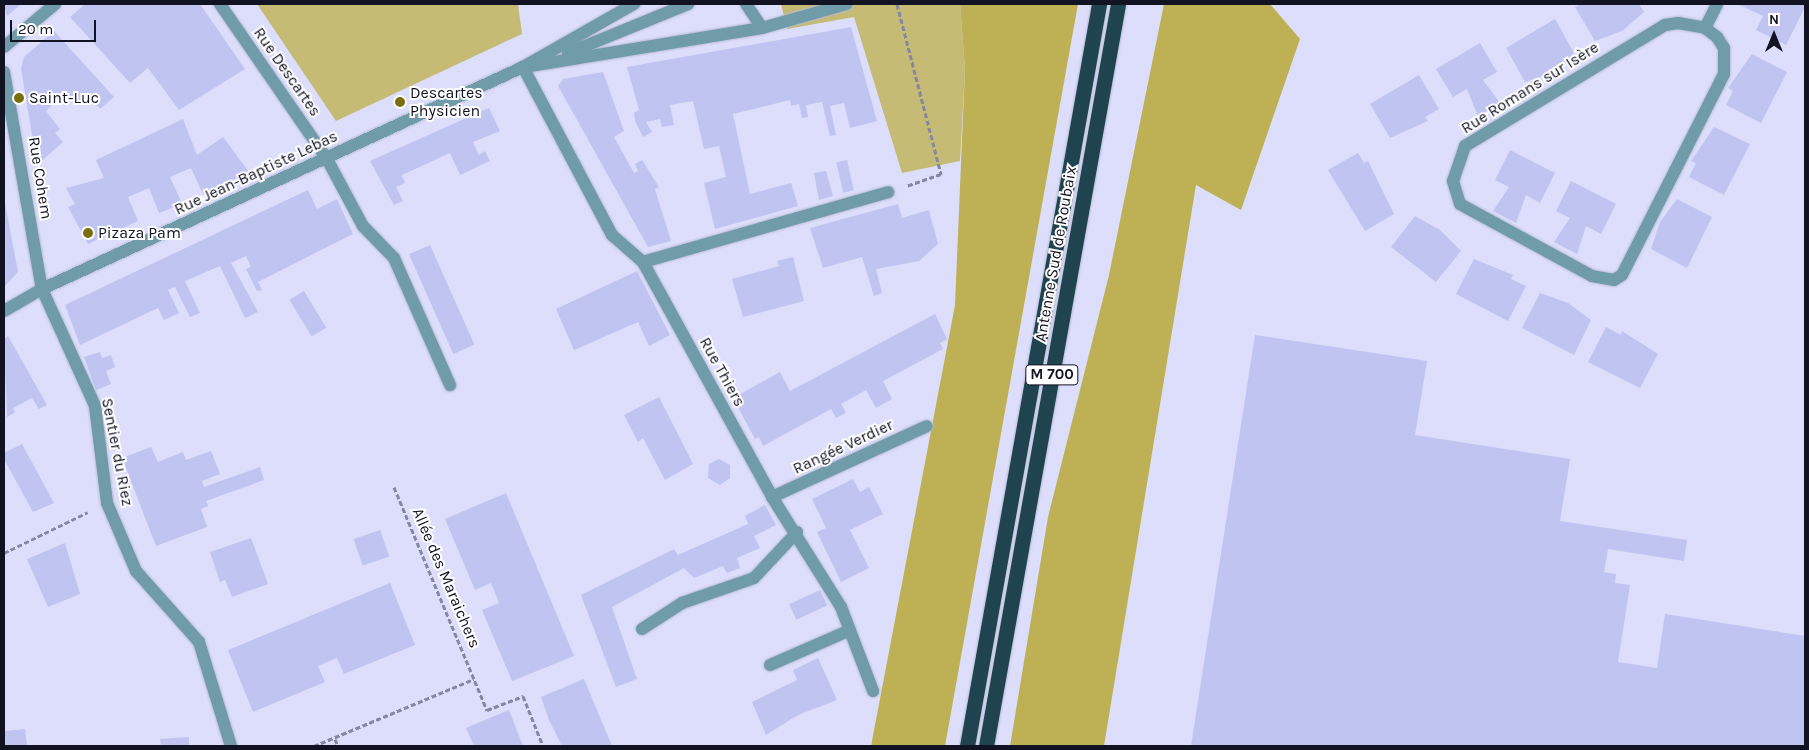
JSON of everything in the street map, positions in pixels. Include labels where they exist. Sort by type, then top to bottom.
[{"type":"highway","name":"Antenne Sud de Roubaix","points":[[967,746],[1098,4]]},
{"type":"highway","name":"Antenne Sud de Roubaix","points":[[986,746],[1118,4]]},
{"type":"street","points":[[4,47],[55,4]]},
{"type":"street","name":"Rue Descartes","points":[[220,4],[327,159],[363,226],[394,258],[450,385]]},
{"type":"street","name":"Rue Jean-Baptiste Lebas","points":[[4,311],[42,289],[523,67],[634,4]]},
{"type":"street","name":"Rue Jean-Baptiste Lebas","points":[[523,67],[623,34],[688,4]]},
{"type":"street","points":[[746,4],[762,28]]},
{"type":"street","name":"Rue Jean-Baptiste Lebas","points":[[523,67],[762,28],[847,4]]},
{"type":"street","points":[[1705,28],[1717,4]]},
{"type":"street","name":"Rue Romans sur Isère","points":[[1665,25],[1705,28],[1724,48],[1724,74],[1622,275],[1614,280],[1592,276],[1460,204],[1454,168],[1465,146],[1475,138],[1665,25]]},
{"type":"street","name":"Rue Thiers","points":[[523,67],[612,235],[642,262],[772,497],[797,532],[850,630],[873,691]]},
{"type":"street","name":"Rue Cohem","points":[[4,72],[42,289]]},
{"type":"street","points":[[642,262],[888,192]]},
{"type":"street","name":"Sentier du Riez","points":[[42,289],[95,406],[107,503],[136,572],[199,642],[231,746]]},
{"type":"street","name":"Rangée Verdier","points":[[772,497],[927,426]]},
{"type":"street","points":[[642,629],[682,602],[754,578],[797,532]]},
{"type":"street","points":[[770,665],[850,630]]},
{"type":"path","points":[[888,192],[941,174],[897,4]]},
{"type":"path","name":"Allée des Maraichers","points":[[394,487],[487,710],[523,696],[543,746]]},
{"type":"path","points":[[4,553],[107,503]]},
{"type":"path","points":[[314,746],[335,739],[474,678]]},
{"type":"path","points":[[335,739],[338,746]]},
{"type":"shaded area","points":[[257,4],[518,4],[522,34],[336,121]]},
{"type":"shaded area","points":[[781,4],[960,4],[965,69],[960,161],[902,173],[854,17],[787,29]]},
{"type":"shaded area","points":[[960,4],[1078,4],[945,746],[871,746],[955,305],[965,69]]},
{"type":"shaded area","points":[[1164,4],[1270,4],[1300,39],[1241,210],[1196,185],[1104,746],[1010,746],[1048,517],[1109,275]]},
{"type":"building","points":[[4,4],[21,4],[7,16]]},
{"type":"building","points":[[85,4],[200,4],[245,69],[179,110],[148,68],[130,83],[70,17]]},
{"type":"building","points":[[1580,4],[1639,4],[1644,12],[1622,31],[1595,41],[1575,7]]},
{"type":"building","points":[[1737,4],[1805,4],[1805,7],[1786,45],[1756,30],[1763,16]]},
{"type":"building","points":[[1555,19],[1574,53],[1553,72],[1525,82],[1506,48]]},
{"type":"building","points":[[851,27],[877,121],[850,128],[844,103],[830,106],[836,135],[830,136],[822,102],[806,105],[808,117],[802,118],[799,104],[791,106],[790,100],[733,114],[750,194],[791,183],[798,206],[715,229],[704,183],[726,177],[719,146],[704,149],[693,101],[670,105],[674,125],[662,127],[660,119],[646,122],[652,132],[643,137],[635,121],[634,113],[639,110],[627,67]]},
{"type":"building","points":[[54,31],[114,97],[100,109],[90,98],[82,106],[74,97],[67,103],[62,96],[46,111],[60,129],[55,133],[63,142],[37,165],[21,68],[24,57]]},
{"type":"building","points":[[1480,43],[1497,72],[1483,80],[1500,103],[1478,116],[1467,89],[1453,97],[1436,69]]},
{"type":"building","points":[[1752,54],[1787,72],[1761,123],[1726,105],[1733,91],[1728,88]]},
{"type":"building","points":[[603,72],[624,131],[614,137],[634,173],[638,171],[635,164],[642,160],[659,187],[655,189],[671,241],[648,247],[558,86],[563,79]]},
{"type":"building","points":[[1419,75],[1439,109],[1425,117],[1428,121],[1390,138],[1370,104]]},
{"type":"building","points":[[489,108],[500,131],[473,142],[479,155],[485,151],[490,161],[460,175],[450,153],[402,175],[405,183],[396,187],[403,201],[394,205],[370,161]]},
{"type":"building","points":[[183,119],[197,155],[223,137],[249,172],[203,194],[191,168],[170,177],[182,204],[159,213],[149,188],[128,197],[138,221],[88,244],[68,207],[75,204],[66,188],[104,178],[96,160]]},
{"type":"building","points":[[1714,127],[1750,144],[1724,195],[1689,177],[1696,163],[1691,161]]},
{"type":"building","points":[[1510,150],[1555,173],[1540,203],[1526,195],[1516,223],[1493,211],[1509,187],[1495,180]]},
{"type":"building","points":[[1358,153],[1364,163],[1368,161],[1394,214],[1365,231],[1328,170]]},
{"type":"building","points":[[847,160],[854,190],[843,193],[836,162]]},
{"type":"building","points":[[826,171],[833,196],[819,200],[814,173]]},
{"type":"building","points":[[1571,181],[1616,204],[1601,234],[1586,226],[1577,254],[1554,242],[1570,218],[1556,211]]},
{"type":"building","points":[[308,190],[317,209],[337,199],[353,234],[258,282],[262,290],[257,291],[246,269],[251,267],[246,256],[231,263],[258,312],[245,318],[220,266],[185,281],[200,313],[190,317],[175,287],[168,290],[179,313],[164,320],[158,308],[80,345],[65,305]]},
{"type":"building","points":[[4,198],[18,272],[4,287]]},
{"type":"building","points":[[1677,199],[1712,217],[1687,268],[1651,249],[1660,222]]},
{"type":"building","points":[[898,204],[902,218],[929,210],[938,244],[919,261],[876,269],[882,293],[874,296],[862,257],[823,268],[810,228]]},
{"type":"building","points":[[1415,216],[1440,230],[1461,251],[1436,282],[1391,247]]},
{"type":"building","points":[[430,245],[474,345],[453,354],[409,254]]},
{"type":"building","points":[[793,257],[804,301],[743,317],[732,279],[779,266],[777,261]]},
{"type":"building","points":[[1474,259],[1513,275],[1511,279],[1526,286],[1508,321],[1456,294]]},
{"type":"building","points":[[637,271],[670,335],[649,346],[638,322],[574,350],[556,309]]},
{"type":"building","points":[[304,291],[326,328],[312,337],[289,300]]},
{"type":"building","points":[[1540,293],[1568,303],[1591,320],[1574,355],[1522,328]]},
{"type":"building","points":[[935,314],[947,339],[940,343],[943,349],[883,381],[892,399],[876,408],[866,390],[841,404],[846,413],[836,418],[831,409],[763,446],[759,437],[755,439],[733,398],[780,372],[790,391]]},
{"type":"building","points":[[1606,327],[1621,335],[1622,331],[1658,354],[1640,388],[1588,362]]},
{"type":"building","points":[[1255,335],[1427,361],[1415,435],[1570,459],[1560,521],[1687,540],[1684,561],[1608,549],[1604,572],[1616,574],[1615,583],[1630,585],[1618,662],[1657,668],[1665,614],[1805,636],[1805,746],[1191,746]]},
{"type":"building","points":[[8,336],[47,405],[39,409],[32,398],[13,408],[15,412],[7,417],[4,339]]},
{"type":"building","points":[[100,352],[102,358],[111,355],[115,367],[106,371],[111,384],[96,390],[84,357]]},
{"type":"building","points":[[659,397],[693,464],[665,480],[643,438],[638,442],[624,415]]},
{"type":"building","points":[[22,444],[54,503],[33,512],[4,459],[4,453]]},
{"type":"building","points":[[151,447],[158,462],[183,452],[186,460],[211,451],[220,474],[202,481],[204,487],[260,467],[264,480],[206,501],[208,506],[201,509],[207,527],[156,546],[122,458]]},
{"type":"building","points":[[719,459],[730,465],[730,478],[720,485],[708,478],[709,464]]},
{"type":"building","points":[[853,479],[860,492],[869,487],[883,514],[850,530],[869,568],[841,582],[817,532],[826,528],[812,499]]},
{"type":"building","points":[[506,493],[574,656],[512,681],[482,610],[499,603],[491,583],[475,590],[445,519]]},
{"type":"building","points":[[765,505],[776,525],[754,536],[760,548],[737,558],[740,568],[727,573],[723,566],[694,578],[684,568],[612,607],[637,679],[616,687],[581,595],[674,549],[678,555],[748,524],[745,516]]},
{"type":"building","points":[[380,530],[389,556],[363,566],[354,539]]},
{"type":"building","points":[[251,538],[268,584],[232,597],[225,580],[220,582],[210,552]]},
{"type":"building","points":[[65,543],[80,594],[48,607],[27,559]]},
{"type":"building","points":[[390,583],[415,645],[344,674],[337,658],[318,666],[325,682],[253,712],[228,650]]},
{"type":"building","points":[[820,590],[827,605],[796,620],[789,604]]},
{"type":"building","points":[[818,658],[837,700],[798,715],[766,735],[752,702],[797,680],[793,670]]},
{"type":"building","points":[[584,679],[612,746],[562,746],[549,720],[541,697]]},
{"type":"building","points":[[509,710],[523,746],[474,746],[466,728]]},
{"type":"building","points":[[25,729],[27,746],[4,746],[4,731]]},
{"type":"building","points":[[189,737],[189,746],[161,746],[160,739]]},
{"type":"place","name":"Saint-Luc","points":[[19,98]]},
{"type":"place","name":"Descartes Physicien","points":[[400,102]]},
{"type":"place","name":"Pizaza Pam","points":[[88,233]]}]
